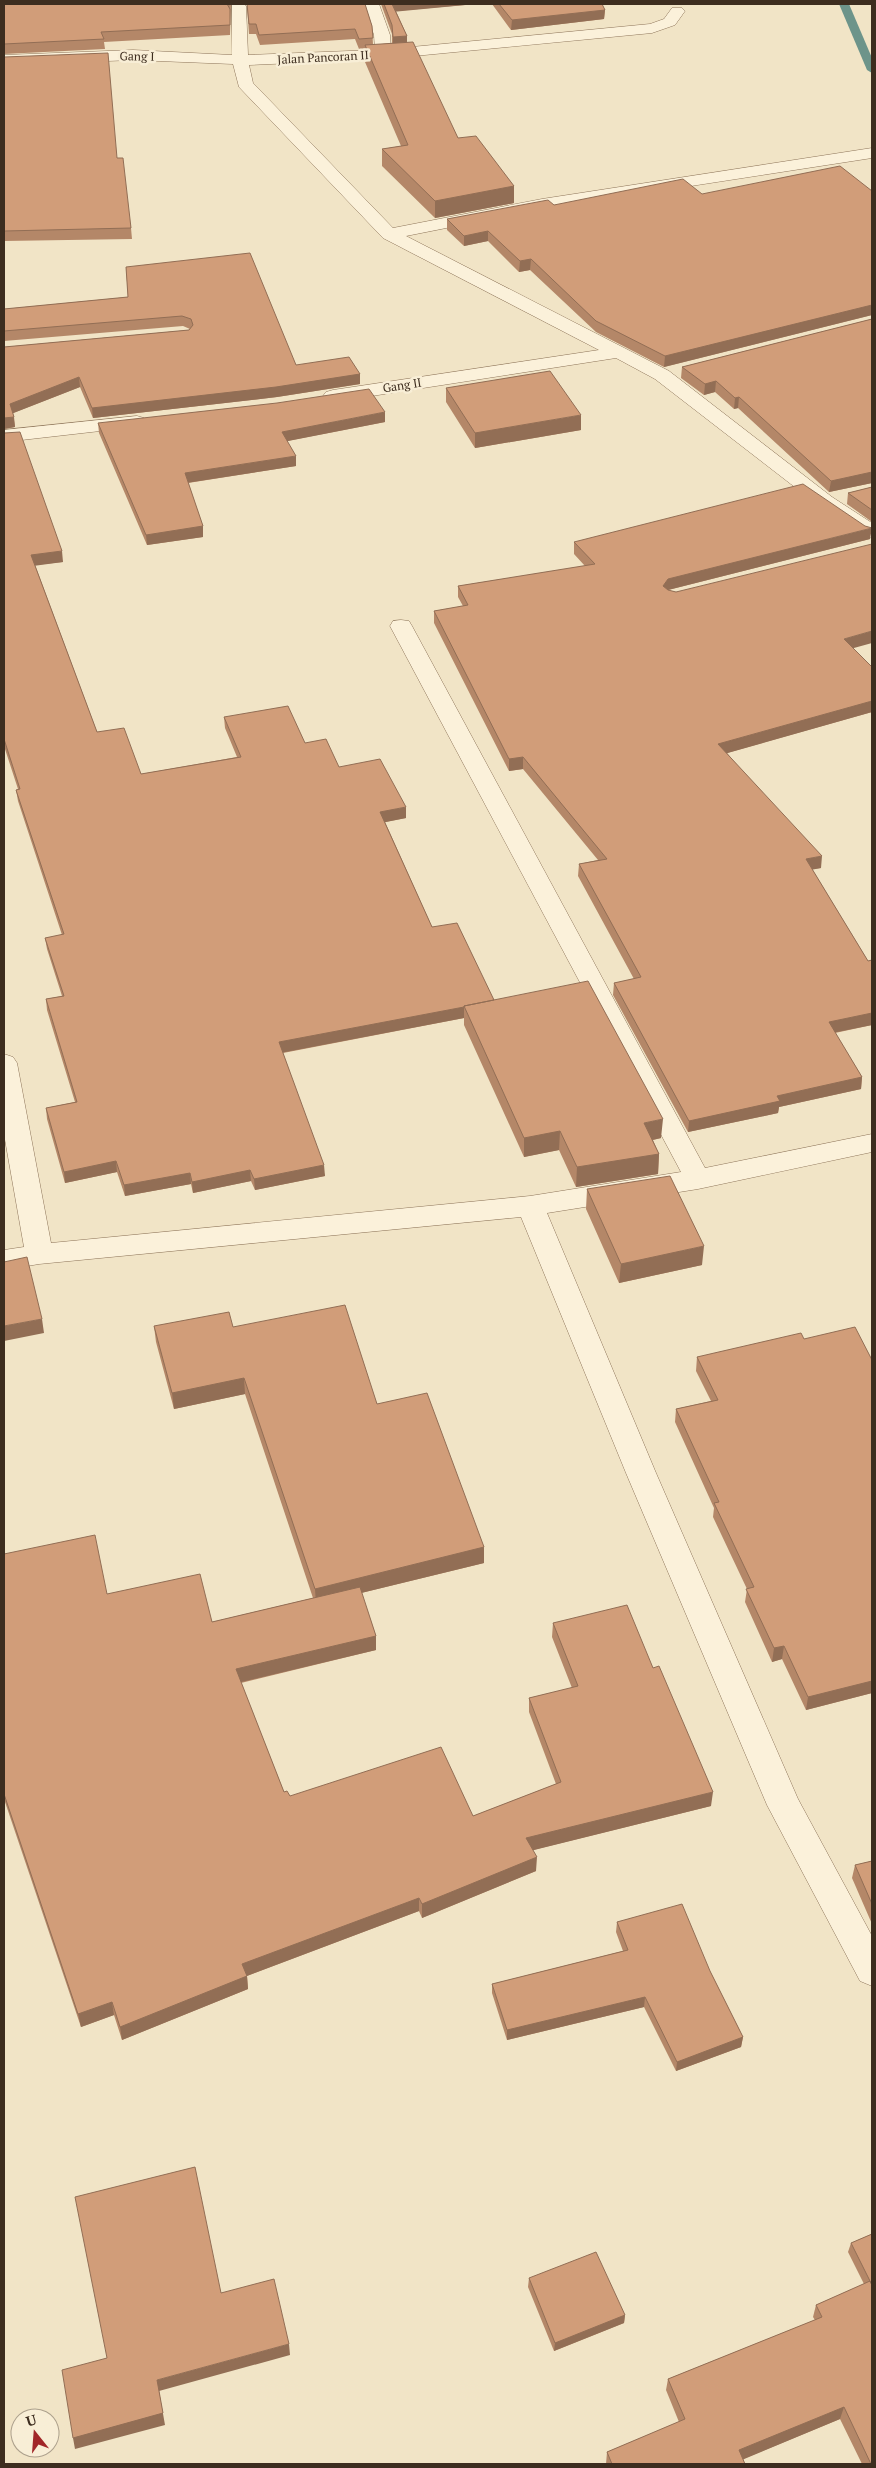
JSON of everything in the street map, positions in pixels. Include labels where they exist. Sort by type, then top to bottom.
[{"type":"street","name":"Jalan Pancoran II","points":[[240,60],[383,54],[382,35],[371,4]]},
{"type":"street","points":[[238,6],[240,70],[245,84],[389,234],[621,352],[662,375],[825,501],[869,543]]},
{"type":"street","points":[[383,54],[652,28],[670,22],[677,11]]},
{"type":"street","name":"Gang I","points":[[4,60],[133,55],[240,60]]},
{"type":"street","points":[[389,234],[542,204],[872,153]]},
{"type":"street","name":"Gang II","points":[[316,399],[621,352]]},
{"type":"street","points":[[662,375],[682,370]]},
{"type":"street","points":[[4,436],[158,419]]},
{"type":"street","points":[[825,501],[854,494]]},
{"type":"street","points":[[401,626],[698,1180]]},
{"type":"street","points":[[4,1064],[39,1254]]},
{"type":"street","points":[[4,1260],[39,1254],[530,1206],[698,1180],[872,1143]]},
{"type":"street","points":[[530,1206],[645,1482],[784,1805],[872,1970]]},
{"type":"building","points":[[4,4],[227,4],[230,9],[230,25],[101,32],[104,39],[4,44]]},
{"type":"building","points":[[247,4],[365,4],[372,26],[373,38],[359,39],[355,29],[259,35],[256,24],[249,24]]},
{"type":"building","points":[[384,4],[392,4],[407,36],[393,37],[392,25]]},
{"type":"building","points":[[499,4],[602,4],[605,10],[512,20]]},
{"type":"building","points":[[413,42],[458,138],[476,136],[514,186],[435,201],[382,149],[408,145],[365,45]]},
{"type":"building","points":[[108,53],[117,158],[123,158],[131,228],[4,231],[4,57]]},
{"type":"building","points":[[840,166],[872,191],[872,305],[665,356],[596,321],[531,259],[520,261],[488,231],[464,236],[447,219],[548,200],[554,205],[683,179],[702,194]]},
{"type":"building","points":[[250,253],[296,365],[349,357],[360,374],[276,387],[92,408],[79,377],[10,404],[14,417],[4,418],[4,347],[189,330],[193,325],[191,319],[182,316],[4,331],[4,309],[128,297],[126,267]]},
{"type":"building","points":[[872,319],[872,472],[831,481],[739,397],[735,398],[716,381],[705,384],[682,367]]},
{"type":"building","points":[[550,371],[581,415],[475,433],[446,388]]},
{"type":"building","points":[[369,389],[385,412],[282,432],[296,456],[185,473],[203,526],[146,535],[98,423],[277,403]]},
{"type":"building","points":[[20,432],[62,551],[31,555],[97,732],[124,728],[141,774],[241,757],[224,717],[288,706],[305,743],[326,739],[339,767],[380,759],[406,807],[380,812],[432,927],[457,923],[494,1000],[279,1042],[324,1165],[254,1179],[250,1170],[192,1182],[190,1173],[124,1185],[116,1161],[64,1172],[46,1108],[77,1102],[46,999],[64,996],[45,938],[64,934],[16,790],[20,789],[4,739],[4,433]]},
{"type":"building","points":[[803,484],[865,526],[872,528],[668,579],[663,586],[668,590],[676,592],[872,544],[872,631],[844,639],[872,667],[872,701],[718,744],[822,856],[806,859],[868,961],[872,960],[872,1013],[829,1022],[862,1077],[777,1096],[780,1101],[689,1121],[614,983],[641,977],[579,864],[607,859],[523,757],[509,759],[434,611],[468,605],[458,586],[595,564],[574,542]]},
{"type":"building","points":[[872,487],[872,510],[848,493]]},
{"type":"building","points":[[588,981],[663,1119],[644,1123],[659,1154],[577,1167],[560,1131],[524,1138],[464,1006]]},
{"type":"building","points":[[670,1176],[704,1246],[621,1264],[587,1189]]},
{"type":"building","points":[[27,1257],[42,1319],[4,1326],[4,1262]]},
{"type":"building","points":[[345,1305],[377,1404],[427,1393],[484,1547],[315,1589],[244,1378],[172,1393],[154,1326],[229,1312],[233,1327]]},
{"type":"building","points":[[855,1327],[872,1360],[872,1681],[808,1697],[784,1646],[774,1648],[746,1589],[754,1587],[714,1503],[719,1502],[676,1409],[718,1400],[697,1357],[801,1333],[804,1339]]},
{"type":"building","points":[[95,1535],[107,1594],[200,1574],[212,1622],[360,1587],[376,1636],[236,1669],[284,1792],[287,1791],[290,1796],[441,1747],[473,1816],[561,1782],[529,1698],[578,1686],[553,1623],[627,1605],[653,1668],[659,1666],[713,1792],[526,1838],[537,1857],[422,1904],[419,1898],[242,1964],[247,1976],[120,2027],[112,2002],[78,2014],[4,1794],[4,1554]]},
{"type":"building","points":[[872,1861],[872,1904],[855,1865]]},
{"type":"building","points":[[682,1904],[710,1971],[743,2037],[677,2062],[645,1997],[507,2030],[492,1984],[628,1950],[617,1922]]},
{"type":"building","points":[[195,2167],[221,2293],[274,2279],[289,2344],[157,2380],[163,2413],[73,2438],[62,2370],[107,2358],[75,2197]]},
{"type":"building","points":[[872,2234],[872,2285],[851,2243]]},
{"type":"building","points":[[596,2252],[625,2315],[555,2343],[529,2278]]},
{"type":"building","points":[[870,2281],[872,2285],[872,2464],[844,2407],[739,2450],[745,2464],[612,2464],[607,2452],[685,2419],[668,2379],[822,2317],[816,2305]]},
{"type":"waterway","points":[[844,4],[872,70]]}]
